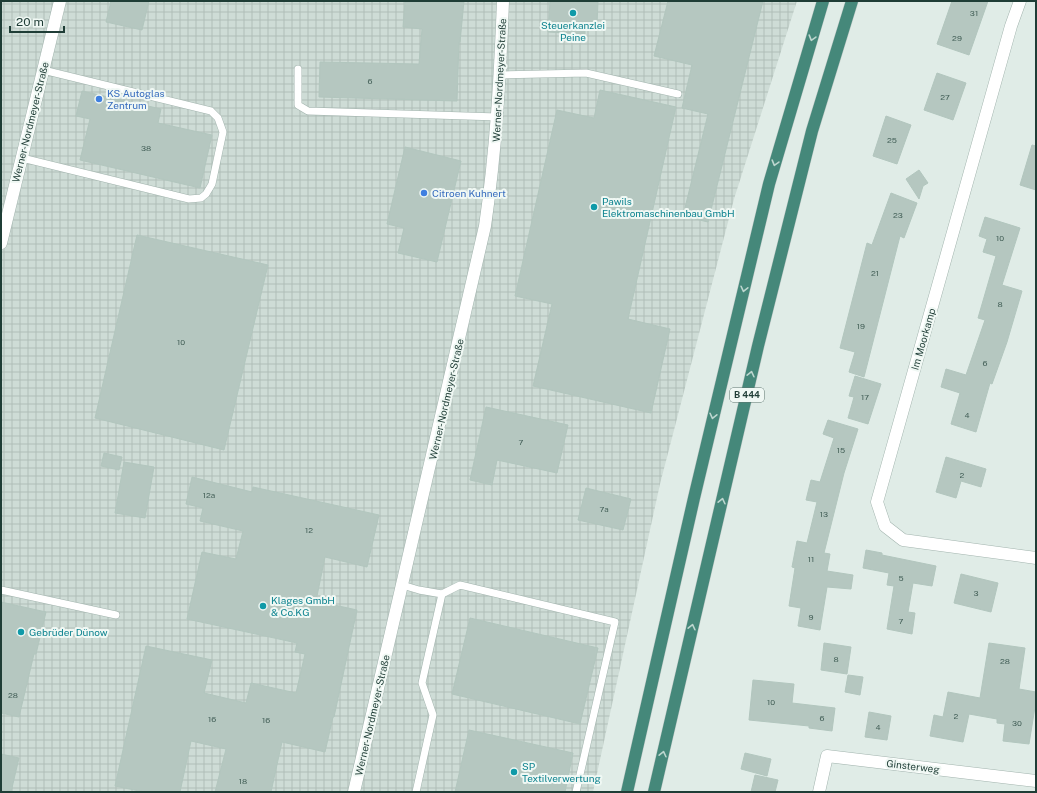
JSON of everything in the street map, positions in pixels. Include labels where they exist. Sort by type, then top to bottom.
[{"type":"highway","name":"B 444","points":[[654,792],[760,339],[812,130],[852,1]]},
{"type":"highway","name":"B 444","points":[[627,792],[694,498],[769,184],[822,3]]},
{"type":"street","name":"Werner-Nordmeyer-Straße","points":[[1,243],[60,1]]},
{"type":"street","name":"Werner-Nordmeyer-Straße","points":[[354,792],[485,226],[493,171],[498,117],[503,1]]},
{"type":"street","name":"Im Moorkamp","points":[[1020,1],[1009,34],[878,502],[885,526],[903,540],[1036,558]]},
{"type":"street","name":"Ginsterweg","points":[[819,792],[827,756],[1036,781]]},
{"type":"lane","points":[[298,69],[298,105],[308,111],[498,117]]},
{"type":"lane","points":[[22,158],[189,200],[200,198],[206,194],[212,184],[223,132],[218,118],[211,110],[43,70]]},
{"type":"lane","points":[[500,75],[586,73],[678,94]]},
{"type":"lane","points":[[402,585],[442,594],[460,585],[615,622],[576,792]]},
{"type":"lane","points":[[1,590],[116,615]]},
{"type":"lane","points":[[416,792],[433,715],[422,683],[442,594]]},
{"type":"shaded area","points":[[1,1],[797,1],[734,199],[660,484],[593,792],[1,792]]},
{"type":"building","points":[[111,1],[149,1],[142,30],[106,22]]},
{"type":"building","points":[[405,1],[464,1],[459,42],[457,101],[319,97],[320,62],[419,64],[422,29],[403,27]]},
{"type":"building","name":"Steuerkanzlei Peine","points":[[550,1],[598,1],[597,25],[585,25],[585,34],[548,32]]},
{"type":"building","name":"Pawils Elektromaschinenbau GmbH","points":[[668,1],[763,1],[708,222],[683,216],[708,114],[682,108],[692,65],[654,56]]},
{"type":"building","points":[[952,1],[988,1],[969,55],[937,44]]},
{"type":"building","points":[[937,73],[966,83],[953,120],[924,110]]},
{"type":"building","name":"Pawils Elektromaschinenbau GmbH","points":[[600,90],[676,107],[628,319],[670,329],[651,413],[533,386],[552,304],[515,296],[557,110],[594,118]]},
{"type":"building","points":[[82,91],[161,109],[158,123],[212,135],[200,188],[80,160],[90,119],[76,116]]},
{"type":"building","points":[[886,116],[911,125],[897,164],[873,156]]},
{"type":"building","points":[[1032,145],[1036,146],[1036,190],[1020,185]]},
{"type":"building","name":"Citroen Kuhnert","points":[[405,147],[461,161],[437,262],[398,253],[404,228],[387,224]]},
{"type":"building","points":[[919,170],[928,183],[923,186],[919,199],[906,179]]},
{"type":"building","points":[[891,193],[917,203],[904,238],[900,236],[864,377],[849,372],[855,352],[840,348],[867,243],[872,245]]},
{"type":"building","points":[[985,217],[1020,228],[1002,285],[1022,291],[1007,342],[992,384],[990,383],[976,432],[951,424],[960,393],[941,387],[946,369],[966,375],[985,320],[978,318],[996,256],[983,252],[987,239],[979,236]]},
{"type":"building","points":[[137,235],[268,265],[224,450],[95,418]]},
{"type":"building","points":[[855,376],[881,384],[868,424],[848,418],[854,397],[849,396]]},
{"type":"building","points":[[486,407],[568,425],[557,473],[497,460],[492,485],[470,480]]},
{"type":"building","points":[[828,420],[858,429],[844,473],[824,553],[830,554],[827,571],[853,575],[851,589],[827,587],[820,630],[798,626],[801,608],[789,606],[795,568],[792,567],[797,541],[807,543],[817,502],[806,500],[811,480],[820,482],[834,438],[823,434]]},
{"type":"building","points":[[104,453],[122,457],[119,470],[101,466]]},
{"type":"building","points":[[946,457],[986,469],[981,487],[961,481],[956,498],[936,492]]},
{"type":"building","points":[[124,462],[154,467],[145,518],[115,513]]},
{"type":"building","points":[[192,477],[252,492],[253,487],[379,515],[367,567],[325,557],[316,601],[357,610],[325,752],[282,742],[271,792],[215,792],[226,749],[191,741],[180,792],[144,792],[115,786],[146,646],[212,660],[204,693],[246,703],[251,683],[296,693],[305,654],[295,652],[297,643],[187,619],[202,552],[236,559],[243,531],[200,521],[203,508],[186,504]]},
{"type":"building","points":[[586,488],[631,499],[623,530],[578,520]]},
{"type":"building","points":[[866,550],[882,553],[882,555],[936,566],[932,586],[913,583],[908,612],[915,613],[912,634],[887,629],[894,586],[887,585],[889,573],[863,568]]},
{"type":"building","points":[[961,574],[998,583],[991,612],[954,603]]},
{"type":"building","points":[[1,602],[46,612],[19,717],[1,713]]},
{"type":"building","points":[[470,618],[598,648],[580,724],[452,694]]},
{"type":"building","points":[[824,643],[851,647],[847,674],[821,670]]},
{"type":"building","points":[[989,643],[1025,648],[1019,689],[1036,692],[1036,707],[1029,744],[1003,741],[1005,724],[997,723],[997,719],[969,714],[963,742],[930,736],[934,715],[943,717],[948,692],[980,698]]},
{"type":"building","points":[[848,675],[863,677],[860,695],[845,692]]},
{"type":"building","points":[[753,680],[794,684],[792,703],[835,708],[832,731],[809,728],[809,726],[749,720]]},
{"type":"building","points":[[869,712],[891,716],[887,740],[865,737]]},
{"type":"building","name":"SP Textilverwertung","points":[[469,730],[573,753],[565,792],[455,792]]},
{"type":"building","points":[[745,753],[771,759],[767,776],[741,769]]},
{"type":"building","points":[[1,754],[19,758],[11,792],[1,792]]},
{"type":"building","points":[[755,775],[778,780],[775,792],[751,792]]},
{"type":"place","name":"Steuerkanzlei Peine","points":[[573,13]]},
{"type":"place","name":"KS Autoglas Zentrum","points":[[99,99]]},
{"type":"place","name":"Citroen Kuhnert","points":[[424,193]]},
{"type":"place","name":"Pawils Elektromaschinenbau GmbH","points":[[594,207]]},
{"type":"place","name":"Klages GmbH & Co.KG","points":[[263,606]]},
{"type":"place","name":"Gebrüder Dünow","points":[[21,632]]},
{"type":"place","name":"SP Textilverwertung","points":[[514,772]]}]
